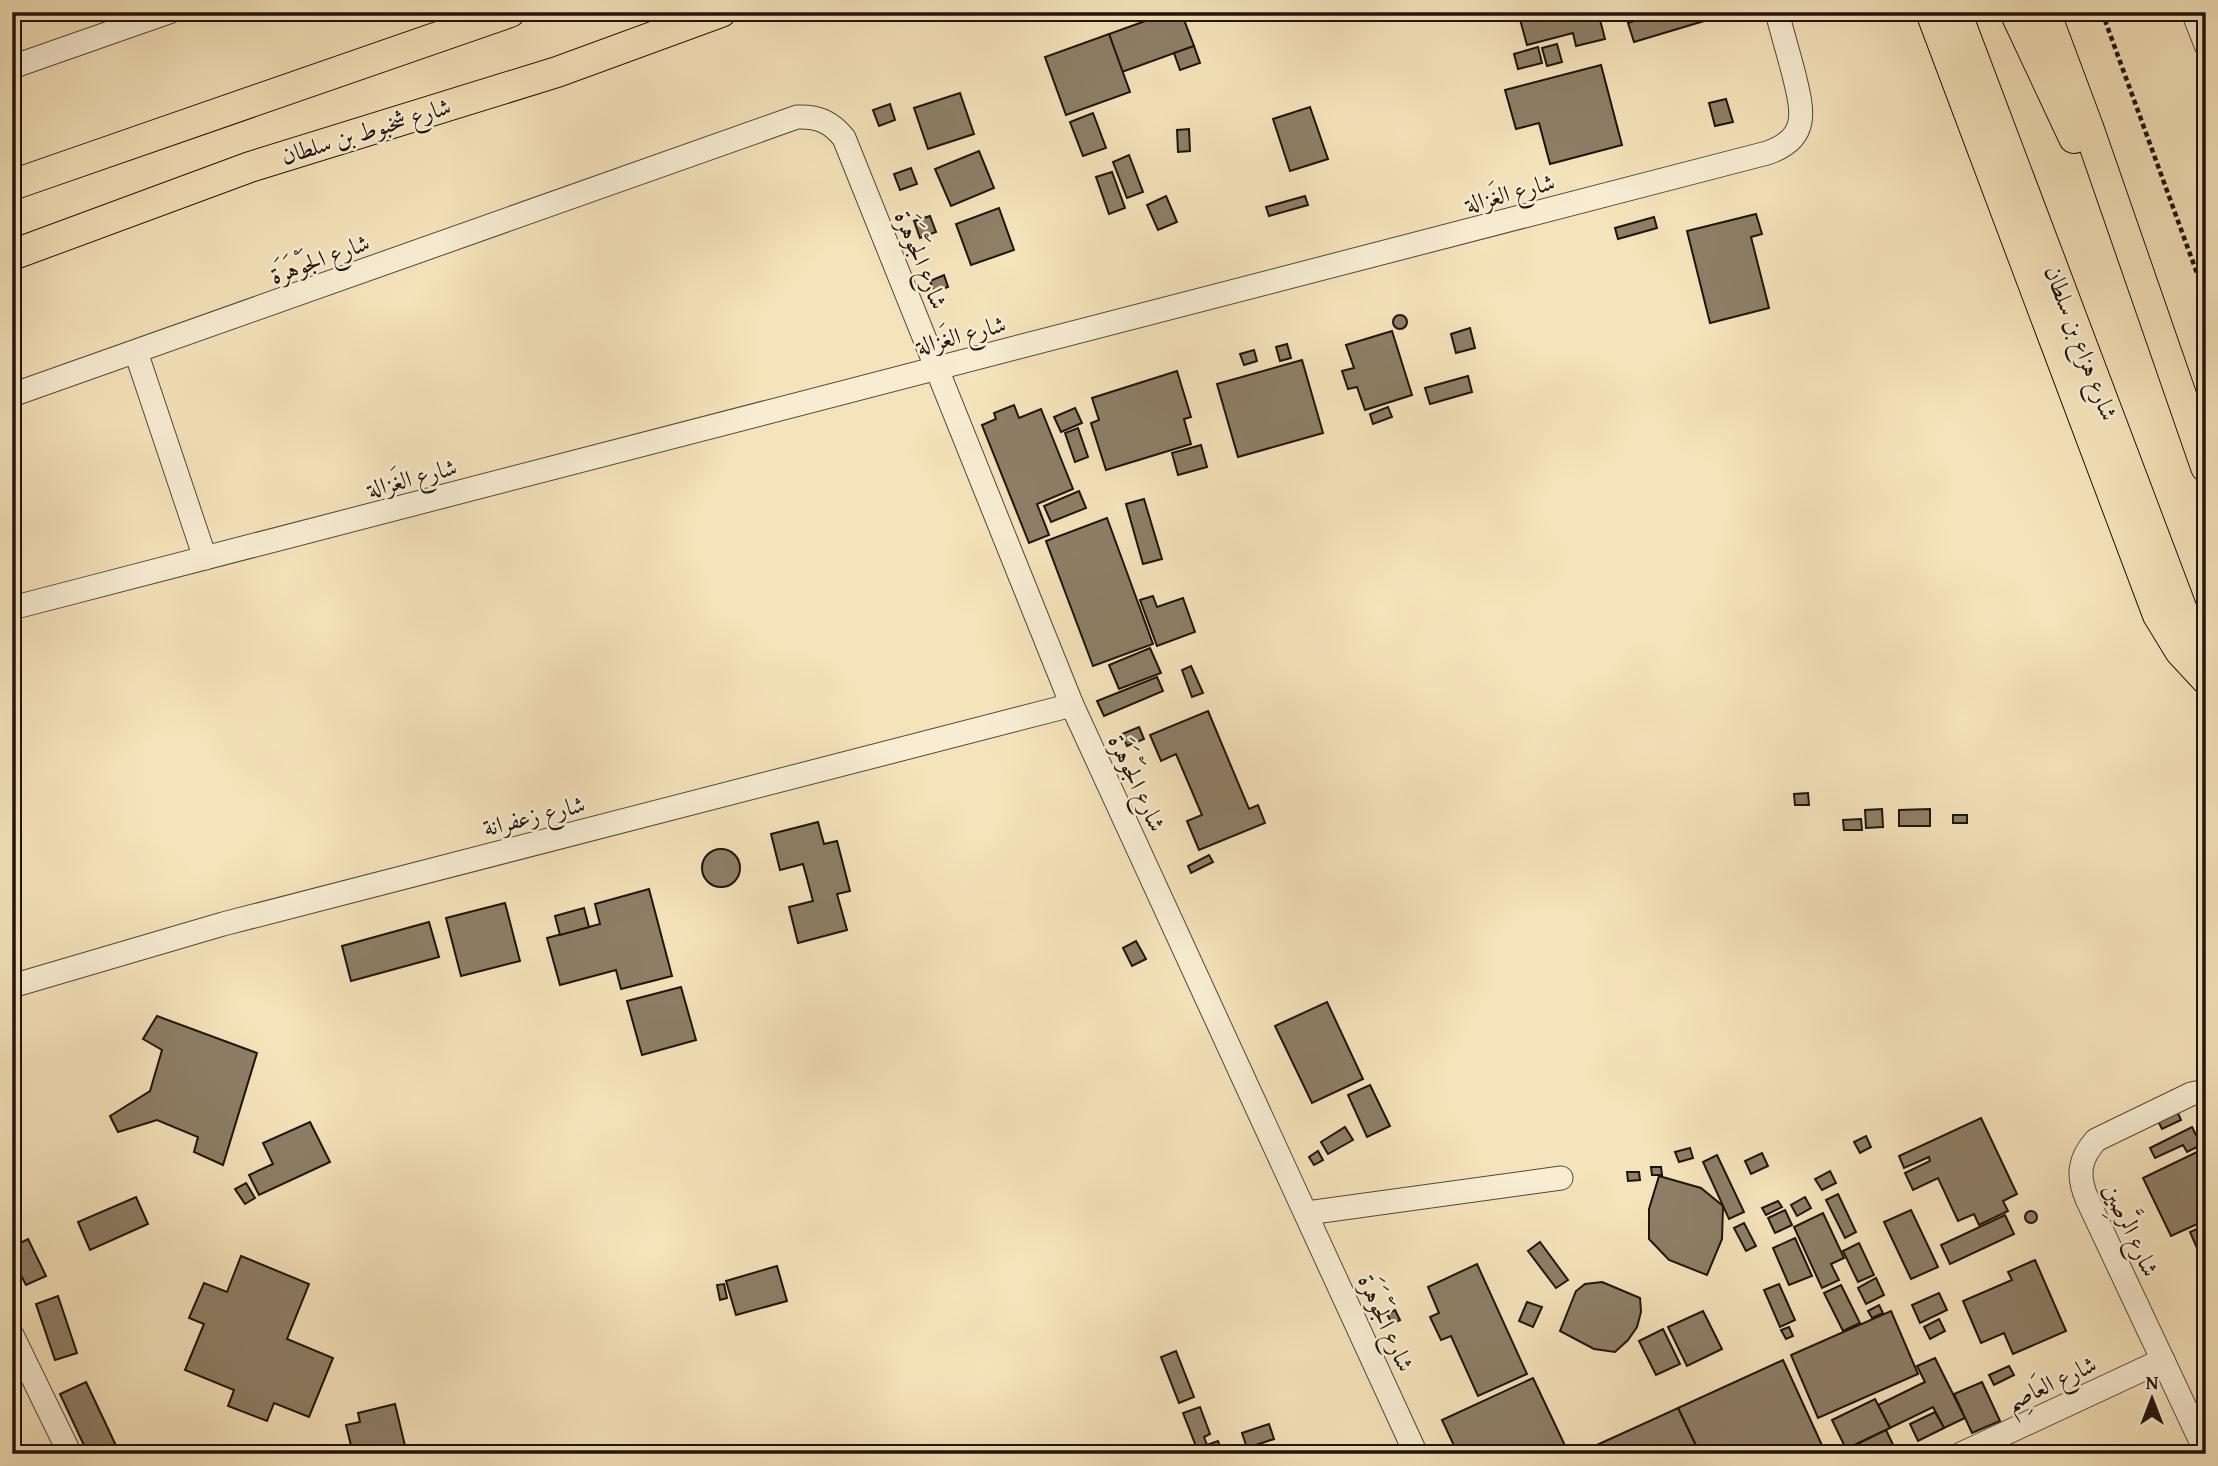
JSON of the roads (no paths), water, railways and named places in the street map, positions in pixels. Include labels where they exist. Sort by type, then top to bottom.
[{"type":"main road","points":[[12,185],[510,12]]},
{"type":"main road","name":"شارع شخبوط بن سلطان","points":[[12,255],[250,167],[557,72],[721,12]]},
{"type":"main road","points":[[1931,12],[2158,615],[2180,651],[2206,677]]},
{"type":"main road","name":"شارع هزاع بن سلطان","points":[[1956,12],[2206,677]]},
{"type":"main road","points":[[2015,12],[2074,138],[2108,183]]},
{"type":"main road","points":[[2045,12],[2108,183],[2206,467]]},
{"type":"street","points":[[12,66],[169,12]]},
{"type":"street","name":"شارع الغَزالة","points":[[12,608],[1779,149],[1789,143],[1796,134],[1802,111],[1777,12]]},
{"type":"street","points":[[2193,12],[2206,45]]},
{"type":"street","name":"شارع الجَوْهَرَة","points":[[12,395],[797,117],[824,120],[835,127],[844,138],[1072,705],[1416,1454]]},
{"type":"street","points":[[136,352],[205,558]]},
{"type":"street","name":"شارع زعفرانة","points":[[12,986],[223,923],[1072,705]]},
{"type":"street","name":"شارع الرَّصِين","points":[[2206,1091],[2191,1094],[2096,1140],[2085,1152],[2080,1167],[2080,1183],[2087,1199],[2206,1452]]},
{"type":"street","points":[[1307,1213],[1561,1178]]},
{"type":"street","points":[[12,1335],[71,1454]]},
{"type":"street","name":"شارع العَاصِم","points":[[1961,1454],[2163,1360]]}]
